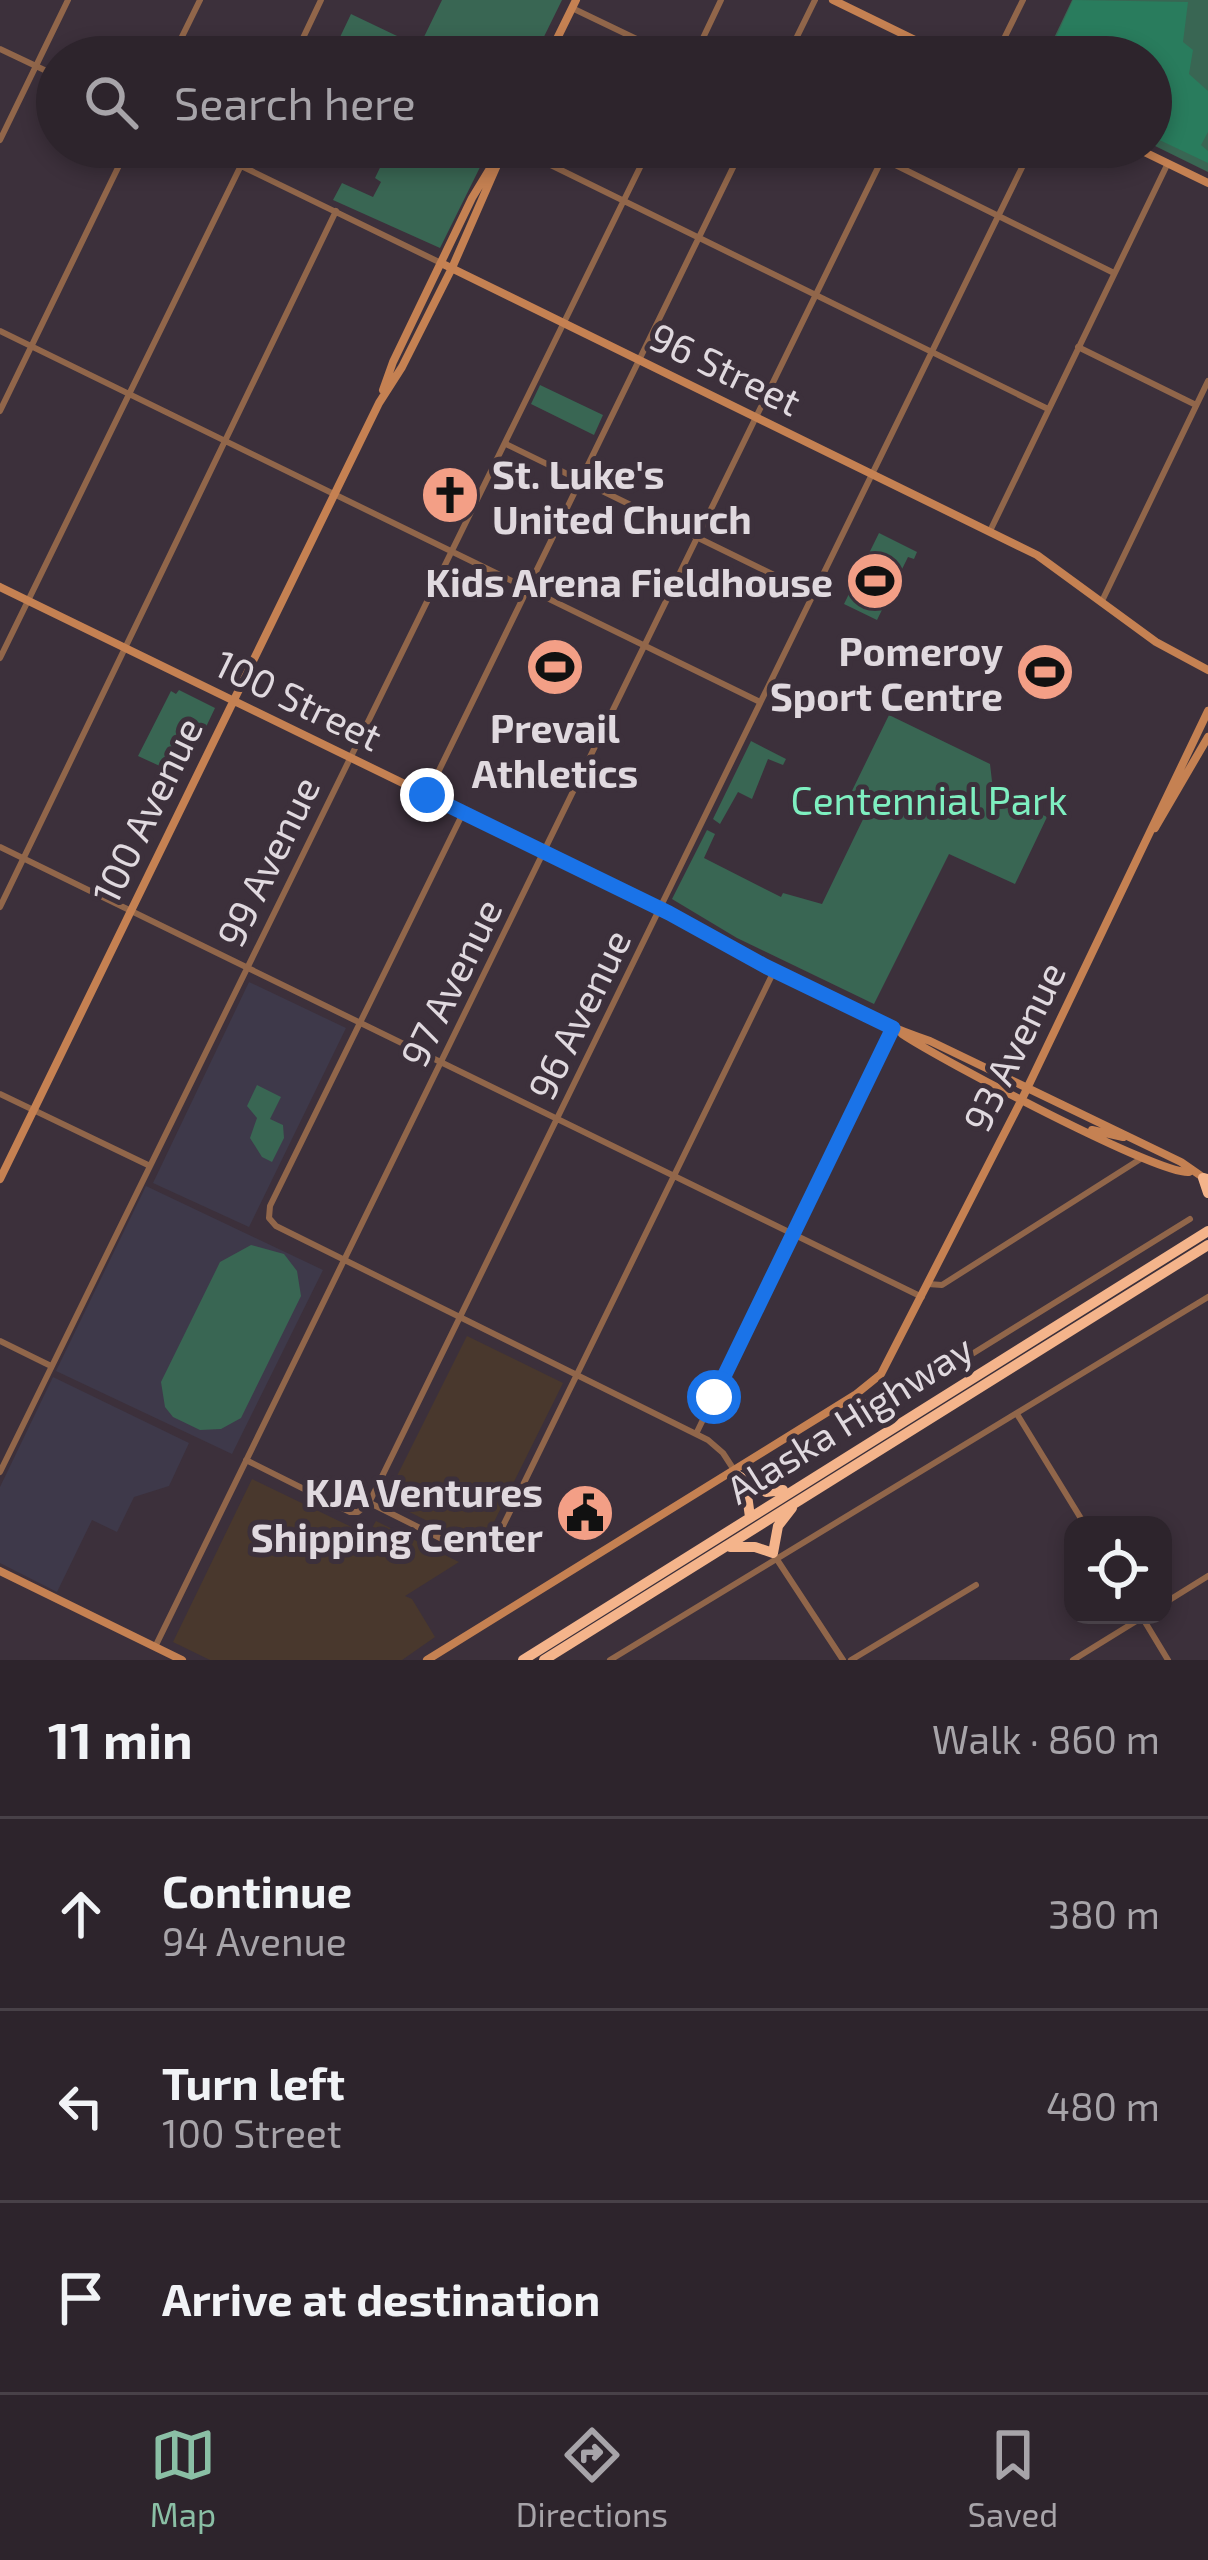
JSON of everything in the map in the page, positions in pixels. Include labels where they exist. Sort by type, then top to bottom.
[{"type":"highway","points":[[1203,1177],[1208,1193]]},
{"type":"highway","name":"Alaska Highway","points":[[544,1660],[1208,1231]]},
{"type":"highway","name":"Alaska Highway","points":[[523,1660],[750,1514],[797,1494],[1208,1245]]},
{"type":"highway","points":[[735,1472],[766,1492],[797,1494],[778,1526],[774,1555]]},
{"type":"highway","points":[[735,1472],[750,1514],[748,1532]]},
{"type":"highway","points":[[733,1526],[741,1502],[735,1472]]},
{"type":"highway","points":[[774,1555],[767,1519],[775,1500]]},
{"type":"highway","points":[[718,1550],[747,1546],[774,1555]]},
{"type":"main road","points":[[832,0],[900,36]]},
{"type":"main road","points":[[558,36],[574,4]]},
{"type":"main road","points":[[1172,166],[1208,183]]},
{"type":"main road","name":"100 Avenue","points":[[379,403],[393,362],[488,168]]},
{"type":"main road","name":"100 Avenue","points":[[0,1179],[497,168]]},
{"type":"main road","name":"96 Street","points":[[441,262],[1047,560],[1156,642],[1208,670]]},
{"type":"main road","name":"100 Street","points":[[0,586],[660,908],[1084,1130],[1175,1174],[1203,1177]]},
{"type":"main road","name":"93 Avenue","points":[[427,1660],[856,1395],[889,1363],[1208,711]]},
{"type":"main road","name":"93 Avenue","points":[[1151,834],[1208,736]]},
{"type":"main road","name":"100 Street","points":[[893,1028],[930,1040],[1203,1177]]},
{"type":"main road","points":[[1084,1130],[1115,1138],[1127,1136]]},
{"type":"main road","points":[[0,1571],[182,1660]]},
{"type":"street","points":[[51,36],[68,0]]},
{"type":"street","points":[[182,36],[200,0]]},
{"type":"street","points":[[303,36],[321,0]]},
{"type":"street","points":[[704,36],[722,0]]},
{"type":"street","points":[[798,36],[815,0]]},
{"type":"street","points":[[1005,36],[1023,0]]},
{"type":"street","points":[[574,4],[634,36]]},
{"type":"street","points":[[0,49],[36,66],[0,140]]},
{"type":"street","points":[[0,411],[118,168]]},
{"type":"street","points":[[0,658],[240,168]]},
{"type":"street","name":"96 Street","points":[[245,168],[441,262]]},
{"type":"street","points":[[551,168],[1048,409]]},
{"type":"street","name":"99 Avenue","points":[[0,1472],[639,168]]},
{"type":"street","points":[[427,795],[733,168]]},
{"type":"street","name":"97 Avenue","points":[[155,1647],[878,168]]},
{"type":"street","points":[[903,168],[1114,273]]},
{"type":"street","name":"96 Avenue","points":[[246,1460],[358,1512],[369,1502],[1022,168]]},
{"type":"street","points":[[990,531],[1166,168]]},
{"type":"street","points":[[0,907],[336,212]]},
{"type":"street","points":[[0,331],[760,702]]},
{"type":"street","points":[[1078,347],[1196,405]]},
{"type":"street","points":[[1102,601],[1208,382]]},
{"type":"street","points":[[506,444],[813,594]]},
{"type":"street","points":[[463,813],[269,1218],[276,1226],[696,1434],[718,1447],[735,1472]]},
{"type":"street","points":[[0,847],[922,1297]]},
{"type":"street","points":[[369,1502],[458,1547],[481,1546],[499,1534],[775,971]]},
{"type":"street","points":[[696,1434],[893,1028]]},
{"type":"street","points":[[0,1094],[149,1166]]},
{"type":"street","points":[[928,1283],[942,1285],[1142,1157]]},
{"type":"street","points":[[856,1395],[872,1408],[885,1408],[1190,1219]]},
{"type":"street","points":[[610,1660],[774,1555],[1205,1299],[1208,1310]]},
{"type":"street","points":[[0,1341],[51,1366]]},
{"type":"street","points":[[1017,1414],[1079,1516]]},
{"type":"street","points":[[774,1555],[847,1660],[976,1585]]},
{"type":"street","points":[[1172,1598],[1208,1576]]},
{"type":"street","points":[[1073,1660],[1130,1624]]},
{"type":"street","points":[[1148,1624],[1168,1660]]},
{"type":"shaded area","points":[[249,982],[346,1028],[249,1227],[153,1183]]},
{"type":"shaded area","points":[[146,1186],[323,1270],[232,1454],[56,1371]]},
{"type":"shaded area","points":[[467,1336],[563,1383],[492,1526],[477,1536],[460,1537],[385,1500]]},
{"type":"shaded area","points":[[53,1377],[189,1443],[169,1486],[134,1497],[117,1532],[92,1520],[57,1592],[0,1563],[0,1487]]},
{"type":"shaded area","points":[[252,1479],[368,1535],[376,1521],[459,1562],[405,1596],[412,1599],[435,1637],[402,1660],[210,1660],[173,1642]]},
{"type":"green space","points":[[442,0],[562,0],[544,36],[424,36]]},
{"type":"green space","points":[[1072,0],[1208,0],[1208,172],[1172,154],[1172,36],[1055,36]]},
{"type":"green space","points":[[1073,0],[1188,2],[1183,42],[1193,50],[1189,74],[1208,91],[1208,132],[1201,145],[1208,151],[1208,163],[1172,146],[1172,36],[1057,36]]},
{"type":"green space","points":[[351,14],[397,36],[341,36]]},
{"type":"green space","points":[[380,168],[480,168],[440,248],[333,200],[342,183],[373,197],[381,182],[375,178]]},
{"type":"green space","points":[[540,385],[603,415],[594,435],[531,404]]},
{"type":"green space","name":"Kids Arena Fieldhouse","points":[[879,533],[917,552],[914,559],[908,557],[877,620],[844,604]]},
{"type":"green space","points":[[179,690],[215,708],[187,767],[167,758],[162,767],[138,756],[171,691]]},
{"type":"green space","name":"Centennial Park","points":[[889,715],[990,764],[993,790],[1047,817],[1015,884],[949,854],[874,1004],[737,938],[672,899],[707,830],[715,834],[704,858],[781,897],[783,893],[822,904],[868,809],[848,799]]},
{"type":"green space","points":[[751,741],[786,759],[783,765],[768,759],[752,799],[738,792],[720,824],[713,819]]},
{"type":"green space","points":[[257,1085],[281,1097],[270,1119],[283,1125],[284,1138],[272,1162],[262,1157],[250,1138],[257,1118],[247,1106]]},
{"type":"green space","points":[[251,1245],[284,1254],[297,1271],[301,1296],[241,1418],[221,1429],[200,1430],[173,1417],[165,1407],[161,1382],[220,1262]]},
{"type":"place","name":"St. Luke's United Church","points":[[450,495]]},
{"type":"place","name":"Kids Arena Fieldhouse","points":[[875,581]]},
{"type":"place","name":"Prevail Athletics","points":[[555,667]]},
{"type":"place","name":"Pomeroy Sport Centre","points":[[1045,672]]},
{"type":"place","name":"KJA Ventures Shipping Center","points":[[585,1513]]},
{"type":"route","points":[[427,795],[893,1028],[714,1397]]}]
